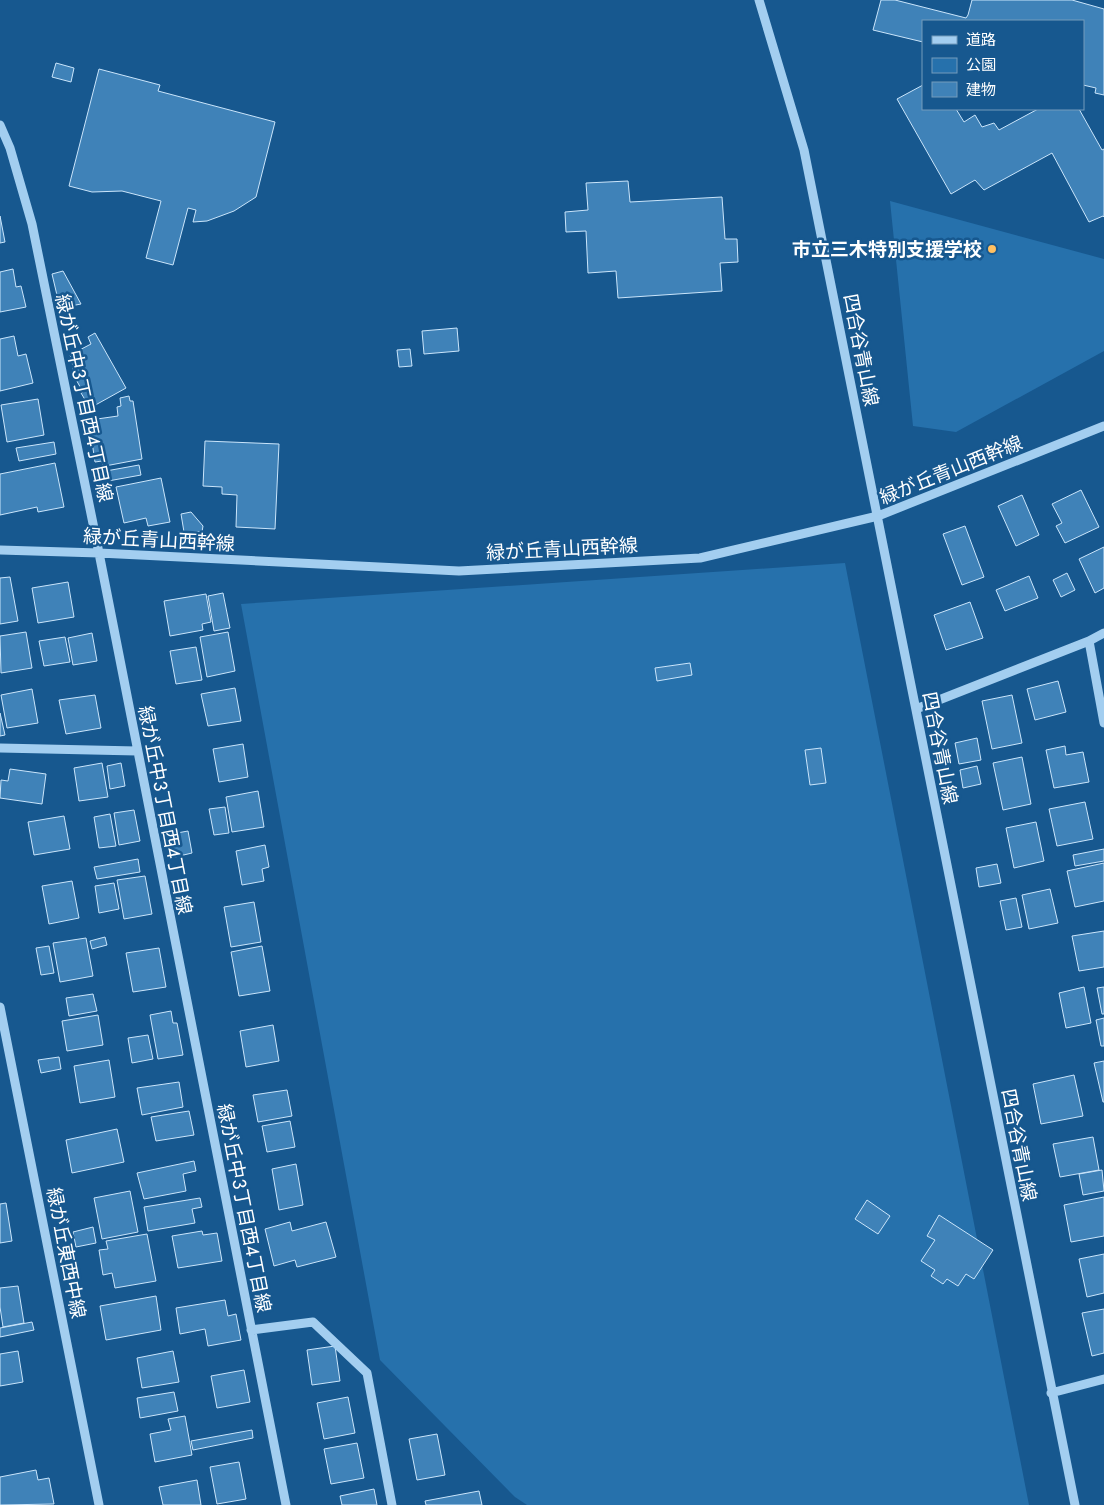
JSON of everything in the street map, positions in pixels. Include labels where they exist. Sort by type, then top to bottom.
[{"type":"street","name":"四合谷青山線","points":[[760,0],[804,150],[1051,1393],[1075,1505]]},
{"type":"street","name":"緑が丘中３丁目西４丁目線","points":[[0,125],[10,148],[32,224],[99,553],[286,1505]]},
{"type":"street","name":"緑が丘青山西幹線","points":[[0,550],[99,553],[459,571],[700,558],[878,516],[1104,426]]},
{"type":"street","points":[[916,709],[1089,641],[1104,633]]},
{"type":"street","points":[[1089,641],[1104,723]]},
{"type":"street","points":[[0,748],[137,751]]},
{"type":"street","name":"緑が丘東西中線","points":[[0,1007],[100,1505]]},
{"type":"street","points":[[251,1330],[313,1322],[367,1373],[392,1505]]},
{"type":"street","points":[[1051,1393],[1104,1379]]},
{"type":"green space","points":[[890,201],[1104,259],[1104,351],[956,432],[913,426]]},
{"type":"green space","points":[[845,563],[1029,1505],[527,1505],[515,1497],[380,1360],[241,604]]},
{"type":"building","points":[[881,0],[895,0],[966,18],[972,0],[1072,0],[1104,9],[1104,95],[1095,93],[1096,88],[1084,85],[1084,20],[922,20],[922,42],[873,30]]},
{"type":"building","points":[[56,63],[74,68],[71,82],[52,77]]},
{"type":"building","points":[[99,69],[160,85],[158,91],[275,122],[256,197],[234,211],[207,221],[193,222],[196,210],[188,208],[173,265],[146,258],[161,201],[122,191],[92,192],[69,186]]},
{"type":"building","points":[[922,86],[922,110],[957,110],[964,122],[975,115],[982,127],[994,123],[999,130],[1036,110],[1080,110],[1102,150],[1104,149],[1104,217],[1089,222],[1052,153],[984,190],[975,180],[951,194],[897,99]]},
{"type":"building","points":[[628,181],[630,202],[722,197],[725,239],[737,239],[738,262],[720,263],[722,291],[618,298],[616,271],[588,273],[586,231],[566,232],[565,212],[588,210],[586,183]]},
{"type":"building","points":[[0,216],[5,242],[0,243]]},
{"type":"building","points":[[13,269],[16,287],[21,286],[26,307],[0,312],[0,272]]},
{"type":"building","points":[[63,271],[81,304],[60,308],[52,274]]},
{"type":"building","points":[[457,328],[459,351],[424,354],[422,331]]},
{"type":"building","points":[[95,333],[126,388],[90,408],[74,376],[73,360],[70,355],[91,344],[88,337]]},
{"type":"building","points":[[14,336],[18,356],[26,354],[33,383],[0,391],[0,339]]},
{"type":"building","points":[[410,349],[412,366],[399,367],[397,350]]},
{"type":"building","points":[[129,396],[130,401],[133,401],[142,459],[103,466],[102,461],[95,462],[91,435],[99,433],[97,419],[118,416],[117,407],[121,406],[120,398]]},
{"type":"building","points":[[38,399],[44,435],[7,442],[1,405]]},
{"type":"building","points":[[205,441],[279,444],[275,529],[236,527],[237,495],[222,494],[222,487],[203,486]]},
{"type":"building","points":[[54,442],[56,454],[19,461],[16,448]]},
{"type":"building","points":[[55,463],[64,507],[38,512],[37,507],[0,515],[0,474]]},
{"type":"building","points":[[139,465],[141,475],[97,483],[95,473]]},
{"type":"building","points":[[161,478],[170,522],[148,526],[146,518],[124,523],[116,487]]},
{"type":"building","points":[[1081,490],[1099,527],[1065,543],[1056,526],[1062,523],[1052,504]]},
{"type":"building","points":[[1022,495],[1039,535],[1016,546],[998,506]]},
{"type":"building","points":[[191,512],[203,526],[202,532],[184,532],[181,514]]},
{"type":"building","points":[[965,526],[984,577],[962,585],[943,534]]},
{"type":"building","points":[[1104,547],[1104,588],[1095,593],[1079,559]]},
{"type":"building","points":[[1067,573],[1075,590],[1061,597],[1053,580]]},
{"type":"building","points":[[1029,576],[1038,598],[1005,611],[996,590]]},
{"type":"building","points":[[10,577],[18,621],[0,624],[0,578]]},
{"type":"building","points":[[68,582],[74,617],[38,623],[32,588]]},
{"type":"building","points":[[223,593],[230,628],[214,631],[208,596]]},
{"type":"building","points":[[206,594],[211,622],[202,624],[203,630],[170,636],[164,601]]},
{"type":"building","points":[[970,602],[983,638],[946,650],[934,615]]},
{"type":"building","points":[[26,632],[32,668],[1,673],[0,636]]},
{"type":"building","points":[[228,632],[235,671],[207,677],[200,637]]},
{"type":"building","points":[[92,633],[97,661],[73,665],[68,638]]},
{"type":"building","points":[[65,637],[70,662],[44,666],[39,641]]},
{"type":"building","points":[[196,647],[202,680],[176,684],[170,651]]},
{"type":"building","points":[[690,663],[692,675],[657,681],[655,668]]},
{"type":"building","points":[[1058,681],[1066,712],[1035,720],[1027,689]]},
{"type":"building","points":[[235,688],[241,721],[208,726],[201,694]]},
{"type":"building","points":[[32,689],[38,723],[7,728],[1,695]]},
{"type":"building","points":[[95,695],[101,728],[66,734],[59,700]]},
{"type":"building","points":[[1012,695],[1022,743],[992,749],[982,701]]},
{"type":"building","points":[[0,713],[5,735],[0,736]]},
{"type":"building","points":[[977,738],[981,760],[959,764],[955,743]]},
{"type":"building","points":[[243,744],[248,777],[219,782],[213,749]]},
{"type":"building","points":[[1065,746],[1066,755],[1083,752],[1089,782],[1054,788],[1046,750]]},
{"type":"building","points":[[821,748],[826,783],[810,785],[805,750]]},
{"type":"building","points":[[1022,757],[1031,804],[1003,810],[993,763]]},
{"type":"building","points":[[102,763],[108,797],[79,801],[74,768]]},
{"type":"building","points":[[121,763],[125,786],[110,789],[107,766]]},
{"type":"building","points":[[977,766],[981,784],[963,788],[960,770]]},
{"type":"building","points":[[10,769],[46,774],[42,804],[0,798],[1,780],[8,781]]},
{"type":"building","points":[[258,791],[264,827],[232,832],[226,797]]},
{"type":"building","points":[[1085,802],[1093,839],[1057,846],[1049,809]]},
{"type":"building","points":[[225,807],[229,833],[214,835],[209,809]]},
{"type":"building","points":[[134,810],[140,841],[119,845],[114,813]]},
{"type":"building","points":[[110,814],[116,846],[99,848],[94,817]]},
{"type":"building","points":[[64,816],[70,849],[34,855],[28,822]]},
{"type":"building","points":[[1036,822],[1044,861],[1014,868],[1006,828]]},
{"type":"building","points":[[188,831],[192,853],[171,858],[166,835]]},
{"type":"building","points":[[265,845],[269,867],[262,869],[264,881],[242,885],[236,851]]},
{"type":"building","points":[[1104,849],[1104,861],[1075,866],[1073,855]]},
{"type":"building","points":[[138,859],[140,872],[97,879],[94,867]]},
{"type":"building","points":[[1104,863],[1104,901],[1075,907],[1067,871]]},
{"type":"building","points":[[997,864],[1001,883],[979,887],[976,868]]},
{"type":"building","points":[[145,876],[152,914],[124,919],[117,880]]},
{"type":"building","points":[[72,881],[79,918],[49,924],[42,886]]},
{"type":"building","points":[[114,883],[119,909],[99,913],[95,886]]},
{"type":"building","points":[[1050,889],[1058,923],[1029,929],[1022,895]]},
{"type":"building","points":[[1016,898],[1022,927],[1006,930],[1000,901]]},
{"type":"building","points":[[254,902],[261,942],[231,947],[224,907]]},
{"type":"building","points":[[1104,931],[1104,967],[1079,971],[1072,936]]},
{"type":"building","points":[[105,937],[107,945],[92,949],[90,941]]},
{"type":"building","points":[[86,938],[93,976],[60,982],[53,943]]},
{"type":"building","points":[[49,946],[54,973],[41,975],[36,948]]},
{"type":"building","points":[[262,946],[270,991],[239,996],[231,952]]},
{"type":"building","points":[[159,948],[166,987],[133,992],[126,953]]},
{"type":"building","points":[[1084,987],[1091,1023],[1066,1028],[1059,993]]},
{"type":"building","points":[[1104,987],[1104,1014],[1102,1014],[1097,988]]},
{"type":"building","points":[[93,994],[97,1011],[69,1016],[66,998]]},
{"type":"building","points":[[171,1011],[173,1023],[177,1023],[183,1055],[158,1059],[150,1015]]},
{"type":"building","points":[[98,1015],[103,1045],[67,1051],[62,1021]]},
{"type":"building","points":[[1104,1018],[1104,1046],[1101,1046],[1096,1020]]},
{"type":"building","points":[[273,1025],[279,1061],[246,1067],[240,1031]]},
{"type":"building","points":[[148,1035],[153,1059],[132,1063],[128,1038]]},
{"type":"building","points":[[59,1057],[61,1069],[41,1073],[38,1060]]},
{"type":"building","points":[[109,1060],[115,1097],[80,1103],[74,1066]]},
{"type":"building","points":[[1104,1061],[1104,1102],[1103,1102],[1094,1063]]},
{"type":"building","points":[[1074,1075],[1083,1116],[1041,1124],[1033,1084]]},
{"type":"building","points":[[179,1082],[183,1107],[142,1115],[137,1088]]},
{"type":"building","points":[[287,1090],[292,1116],[258,1122],[253,1095]]},
{"type":"building","points":[[189,1111],[194,1135],[156,1141],[151,1117]]},
{"type":"building","points":[[290,1121],[295,1147],[267,1152],[262,1126]]},
{"type":"building","points":[[117,1129],[124,1162],[72,1173],[66,1140]]},
{"type":"building","points":[[1093,1137],[1099,1170],[1060,1177],[1053,1144]]},
{"type":"building","points":[[194,1161],[196,1171],[183,1174],[186,1191],[144,1199],[137,1173]]},
{"type":"building","points":[[296,1164],[303,1205],[279,1210],[272,1169]]},
{"type":"building","points":[[1102,1170],[1104,1191],[1083,1195],[1079,1174]]},
{"type":"building","points":[[130,1191],[138,1232],[102,1239],[94,1198]]},
{"type":"building","points":[[1104,1197],[1104,1236],[1071,1242],[1064,1205]]},
{"type":"building","points":[[200,1198],[202,1207],[192,1209],[195,1223],[148,1231],[144,1207]]},
{"type":"building","points":[[867,1200],[890,1216],[878,1234],[855,1219]]},
{"type":"building","points":[[6,1203],[12,1241],[0,1243],[0,1204]]},
{"type":"building","points":[[939,1215],[993,1250],[974,1279],[966,1274],[958,1286],[947,1279],[943,1284],[931,1276],[935,1270],[921,1261],[935,1240],[927,1236]]},
{"type":"building","points":[[290,1222],[292,1231],[326,1222],[336,1257],[297,1267],[295,1260],[274,1266],[265,1229]]},
{"type":"building","points":[[93,1227],[96,1243],[76,1247],[73,1232]]},
{"type":"building","points":[[202,1231],[203,1235],[217,1233],[222,1261],[178,1268],[172,1236]]},
{"type":"building","points":[[147,1234],[156,1281],[115,1288],[112,1273],[103,1275],[99,1250],[108,1249],[106,1241]]},
{"type":"building","points":[[1104,1254],[1104,1293],[1087,1297],[1079,1259]]},
{"type":"building","points":[[18,1286],[24,1323],[3,1327],[0,1288]]},
{"type":"building","points":[[156,1296],[161,1330],[106,1340],[100,1306]]},
{"type":"building","points":[[225,1300],[228,1316],[236,1314],[241,1340],[208,1346],[205,1329],[180,1334],[176,1308]]},
{"type":"building","points":[[1104,1309],[1104,1353],[1092,1356],[1082,1313]]},
{"type":"building","points":[[32,1322],[34,1330],[0,1337],[0,1328]]},
{"type":"building","points":[[335,1346],[340,1381],[312,1385],[307,1350]]},
{"type":"building","points":[[18,1351],[23,1382],[0,1386],[0,1354]]},
{"type":"building","points":[[173,1351],[179,1382],[142,1388],[137,1358]]},
{"type":"building","points":[[244,1370],[250,1402],[217,1408],[211,1376]]},
{"type":"building","points":[[174,1392],[178,1411],[140,1418],[137,1398]]},
{"type":"building","points":[[348,1397],[355,1433],[324,1439],[317,1403]]},
{"type":"building","points":[[185,1416],[192,1455],[155,1462],[150,1434],[171,1430],[168,1419]]},
{"type":"building","points":[[252,1430],[253,1438],[193,1450],[191,1441]]},
{"type":"building","points":[[437,1434],[445,1475],[417,1480],[409,1439]]},
{"type":"building","points":[[357,1443],[364,1478],[331,1484],[324,1449]]},
{"type":"building","points":[[239,1462],[246,1499],[217,1504],[210,1467]]},
{"type":"building","points":[[36,1470],[38,1480],[49,1478],[54,1504],[0,1505],[0,1477]]},
{"type":"building","points":[[197,1480],[201,1505],[163,1505],[159,1487]]},
{"type":"building","points":[[374,1489],[377,1505],[342,1505],[340,1496]]},
{"type":"building","points":[[479,1491],[482,1505],[426,1505],[425,1501]]},
{"type":"place","name":"市立三木特別支援学校","points":[[992,249]]}]
